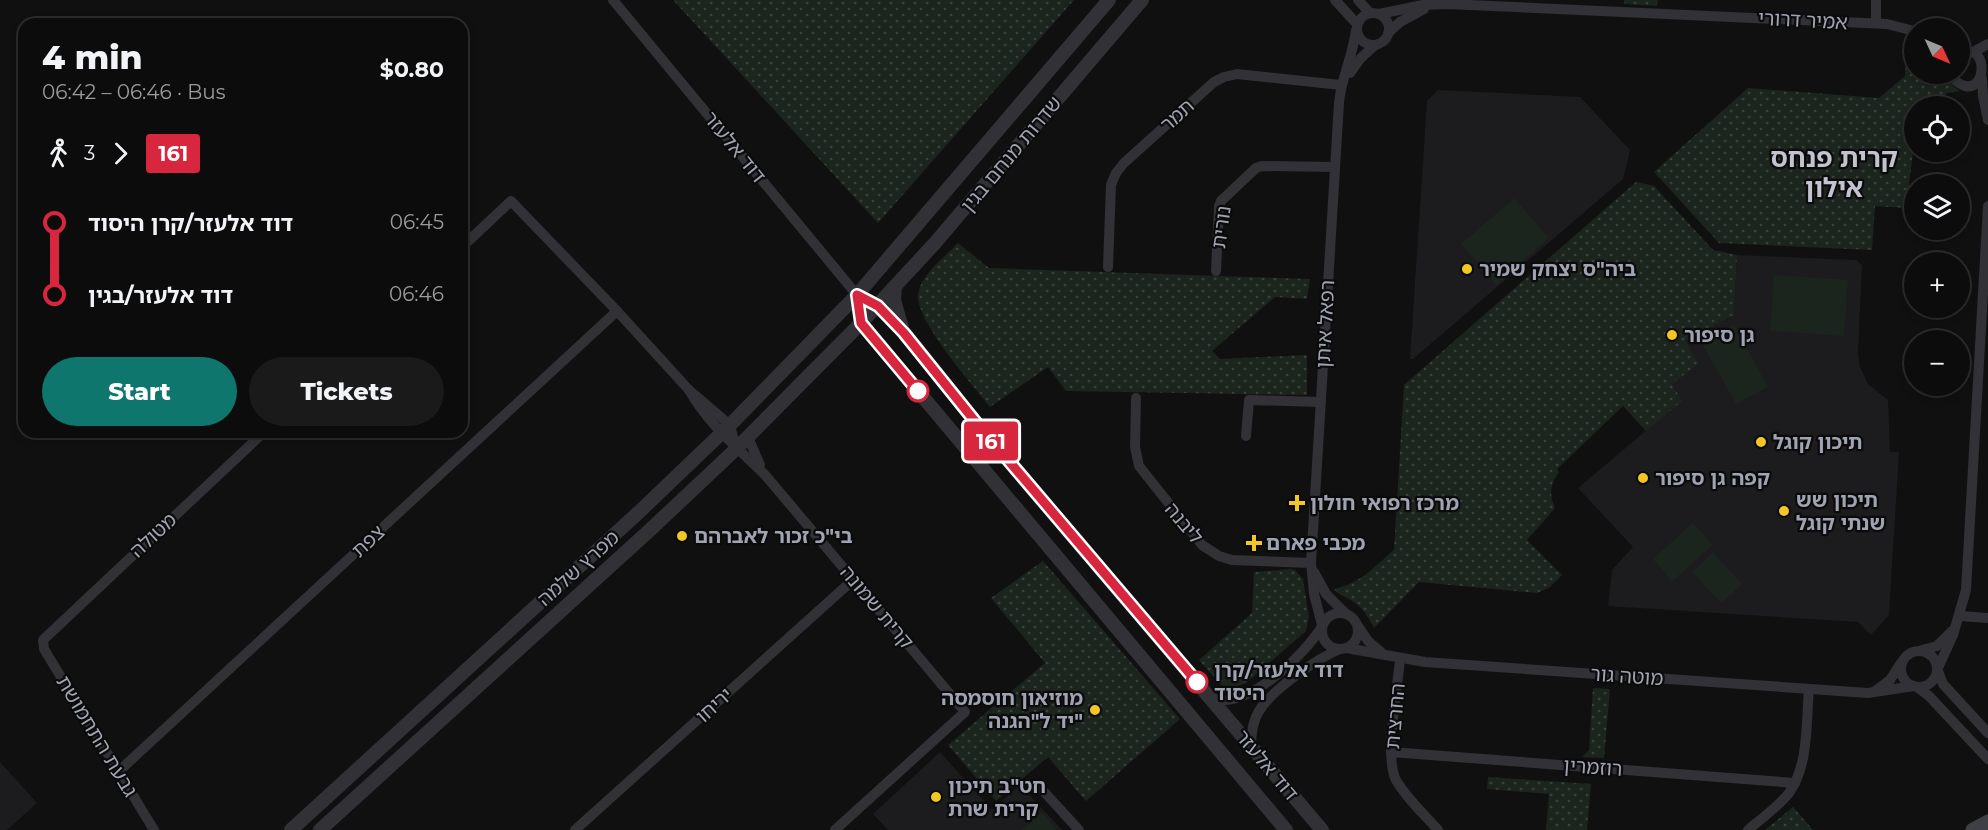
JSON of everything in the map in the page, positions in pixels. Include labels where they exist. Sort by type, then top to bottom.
[{"type":"main road","points":[[1973,830],[1988,822]]},
{"type":"street","name":"דוד אלעזר","points":[[614,0],[857,295],[878,306],[904,333],[974,420],[1322,830]]},
{"type":"street","name":"שדרות מנחם בגין","points":[[857,295],[1109,0]]},
{"type":"street","name":"שדרות מנחם בגין","points":[[878,306],[1142,0]]},
{"type":"street","points":[[1335,0],[1357,27],[1363,42],[1375,45]]},
{"type":"street","points":[[1341,85],[1360,59],[1384,40],[1388,33],[1388,24],[1358,0]]},
{"type":"street","points":[[1876,0],[1876,23]]},
{"type":"street","name":"אמיר דרורי","points":[[1388,33],[1409,16],[1445,3]]},
{"type":"street","name":"אמיר דרורי","points":[[1375,14],[1445,3],[1876,23],[1904,28]]},
{"type":"street","points":[[1357,27],[1361,18],[1375,14]]},
{"type":"street","name":"רפאל איתן","points":[[1322,627],[1314,594],[1311,563],[1341,85],[1354,50],[1357,27]]},
{"type":"street","points":[[1970,52],[1988,44]]},
{"type":"street","points":[[1970,54],[1982,58],[1985,72],[1982,93],[1987,116]]},
{"type":"street","points":[[1963,85],[1974,85],[1985,72]]},
{"type":"street","name":"תמר","points":[[1108,267],[1111,188],[1116,173],[1124,163],[1210,85],[1224,77],[1237,74],[1341,85]]},
{"type":"street","points":[[1963,85],[1977,97],[1987,116]]},
{"type":"street","name":"נורית","points":[[1216,271],[1219,206],[1221,201],[1256,168],[1262,166],[1335,167]]},
{"type":"street","points":[[468,241],[511,201],[617,311],[725,429],[736,449]]},
{"type":"street","points":[[1916,687],[1930,683],[1938,670],[1959,619],[1966,590],[1988,206]]},
{"type":"street","points":[[894,288],[897,315],[904,333]]},
{"type":"street","points":[[857,295],[861,323]]},
{"type":"street","name":"מפרץ שלמה","points":[[291,830],[639,512],[725,429],[857,295]]},
{"type":"street","name":"מפרץ שלמה","points":[[320,830],[736,449],[878,306]]},
{"type":"street","name":"צפת","points":[[118,771],[617,311]]},
{"type":"street","name":"דוד אלעזר","points":[[861,323],[1286,830]]},
{"type":"street","name":"ליבנה","points":[[1136,398],[1135,447],[1139,466],[1203,546],[1214,554],[1232,560],[1311,563]]},
{"type":"street","points":[[1246,436],[1249,400],[1321,402]]},
{"type":"street","name":"קרית שמונה","points":[[748,437],[758,463],[766,476]]},
{"type":"street","name":"מטולה","points":[[43,640],[258,438]]},
{"type":"street","name":"קרית שמונה","points":[[736,449],[766,476],[965,712],[835,830]]},
{"type":"street","name":"רפאל איתן","points":[[1311,563],[1326,594],[1345,613]]},
{"type":"street","name":"יריחו","points":[[575,830],[854,579]]},
{"type":"street","points":[[1210,697],[1217,700],[1231,700],[1246,696],[1260,688],[1303,651],[1331,614],[1345,613],[1353,617],[1357,625],[1356,639],[1353,644],[1304,669],[1263,706],[1253,726],[1251,747]]},
{"type":"street","points":[[1959,619],[1988,618]]},
{"type":"street","points":[[1868,693],[1887,683],[1911,652],[1933,648],[1944,641],[1959,619]]},
{"type":"street","name":"מוטה גור","points":[[1357,625],[1371,644],[1386,655]]},
{"type":"street","points":[[1322,627],[1325,642],[1332,647],[1343,649]]},
{"type":"street","name":"גבעת התחמושת","points":[[43,640],[44,649],[154,830]]},
{"type":"street","name":"מוטה גור","points":[[1343,649],[1425,662],[1868,693],[1916,687]]},
{"type":"street","points":[[1922,650],[1932,655],[1943,684],[1988,733]]},
{"type":"street","name":"החרצית","points":[[1400,659],[1391,752],[1392,770],[1398,782],[1438,830]]},
{"type":"street","points":[[1903,661],[1902,675],[1906,682],[1929,696],[1988,759]]},
{"type":"street","points":[[1748,830],[1782,801],[1795,783],[1803,758],[1809,689]]},
{"type":"street","name":"רוזמרין","points":[[1391,752],[1795,783]]},
{"type":"street","points":[[1037,784],[1079,830]]},
{"type":"shaded area","points":[[673,0],[1074,0],[878,223]]},
{"type":"shaded area","points":[[1624,0],[1658,0],[1657,6],[1624,4]]},
{"type":"shaded area","points":[[1904,77],[1904,84],[1952,84],[1960,91],[1944,96],[1904,96],[1904,162],[1912,162],[1910,174],[1904,174],[1904,208],[1875,206],[1872,250],[1719,243],[1654,172],[1748,88],[1879,98]]},
{"type":"shaded area","name":"ביה\"ס יצחק שמיר","points":[[1438,90],[1580,97],[1630,150],[1623,179],[1413,359],[1410,359],[1427,101]]},
{"type":"shaded area","points":[[1636,182],[1654,186],[1713,250],[1737,255],[1734,315],[1685,340],[1698,364],[1672,384],[1682,401],[1646,431],[1623,406],[1557,469],[1559,472],[1551,490],[1555,508],[1527,540],[1562,575],[1550,587],[1537,593],[1419,582],[1374,628],[1361,608],[1334,589],[1360,579],[1394,550],[1404,385]]},
{"type":"shaded area","points":[[1514,198],[1549,238],[1496,285],[1461,244]]},
{"type":"shaded area","points":[[958,243],[989,268],[1310,279],[1307,299],[1275,297],[1212,351],[1220,359],[1307,355],[1307,395],[1066,391],[1048,367],[990,407],[935,336],[920,306],[918,294],[924,280],[934,266]]},
{"type":"shaded area","name":"תיכון קוגל","points":[[1737,255],[1857,260],[1862,266],[1858,352],[1860,367],[1868,384],[1888,400],[1890,452],[1899,452],[1889,615],[1871,635],[1858,622],[1608,606],[1612,570],[1633,547],[1578,488],[1681,401],[1672,384],[1684,340],[1734,315]]},
{"type":"shaded area","points":[[1774,275],[1848,280],[1844,336],[1770,331]]},
{"type":"shaded area","points":[[1734,325],[1768,387],[1736,404],[1702,343]]},
{"type":"shaded area","points":[[1693,523],[1713,545],[1672,581],[1653,559]]},
{"type":"shaded area","points":[[1713,553],[1742,584],[1721,603],[1692,572]]},
{"type":"shaded area","name":"מוזיאון חוסמסה יד ל\"הגנה\"","points":[[1043,561],[1180,719],[1086,801],[1048,757],[996,801],[948,745],[1045,663],[991,598]]},
{"type":"shaded area","points":[[1291,569],[1303,579],[1309,617],[1306,631],[1246,683],[1226,688],[1199,660],[1252,613],[1254,572]]},
{"type":"shaded area","points":[[1593,688],[1610,689],[1604,758],[1582,757],[1589,750]]},
{"type":"shaded area","name":"חט\"ב תיכון קרית שרת","points":[[940,752],[992,810],[1020,785],[1062,830],[888,830],[873,814]]},
{"type":"shaded area","points":[[0,762],[37,803],[7,830],[0,830]]},
{"type":"shaded area","points":[[1488,777],[1591,784],[1587,830],[1546,830],[1549,794],[1487,789]]},
{"type":"shaded area","points":[[1793,807],[1813,830],[1765,830]]},
{"type":"shaded area","points":[[1042,812],[1057,830],[1022,830]]},
{"type":"bus line","name":"161","points":[[918,391],[861,323],[857,295],[878,306],[904,333],[974,420],[1197,682]]},
{"type":"place","name":"ביה\"ס יצחק שמיר","points":[[1467,269]]},
{"type":"place","name":"גן סיפור","points":[[1672,335]]},
{"type":"place","name":"תיכון קוגל","points":[[1761,442]]},
{"type":"place","name":"קפה גן סיפור","points":[[1643,478]]},
{"type":"place","name":"מרכז רפואי חולון","points":[[1297,503]]},
{"type":"place","name":"תיכון שש שנתי קוגל","points":[[1784,511]]},
{"type":"place","name":"בי\"כ זכור לאברהם","points":[[682,536]]},
{"type":"place","name":"מכבי פארם","points":[[1254,543]]},
{"type":"place","name":"דוד אלעזר/קרן היסוד","points":[[1197,682]]},
{"type":"place","name":"מוזיאון חוסמסה יד ל\"הגנה\"","points":[[1095,710]]},
{"type":"place","name":"חט\"ב תיכון קרית שרת","points":[[936,797]]},
{"type":"district","name":"קרית פנחס אילון","points":[[1834,173]]}]
